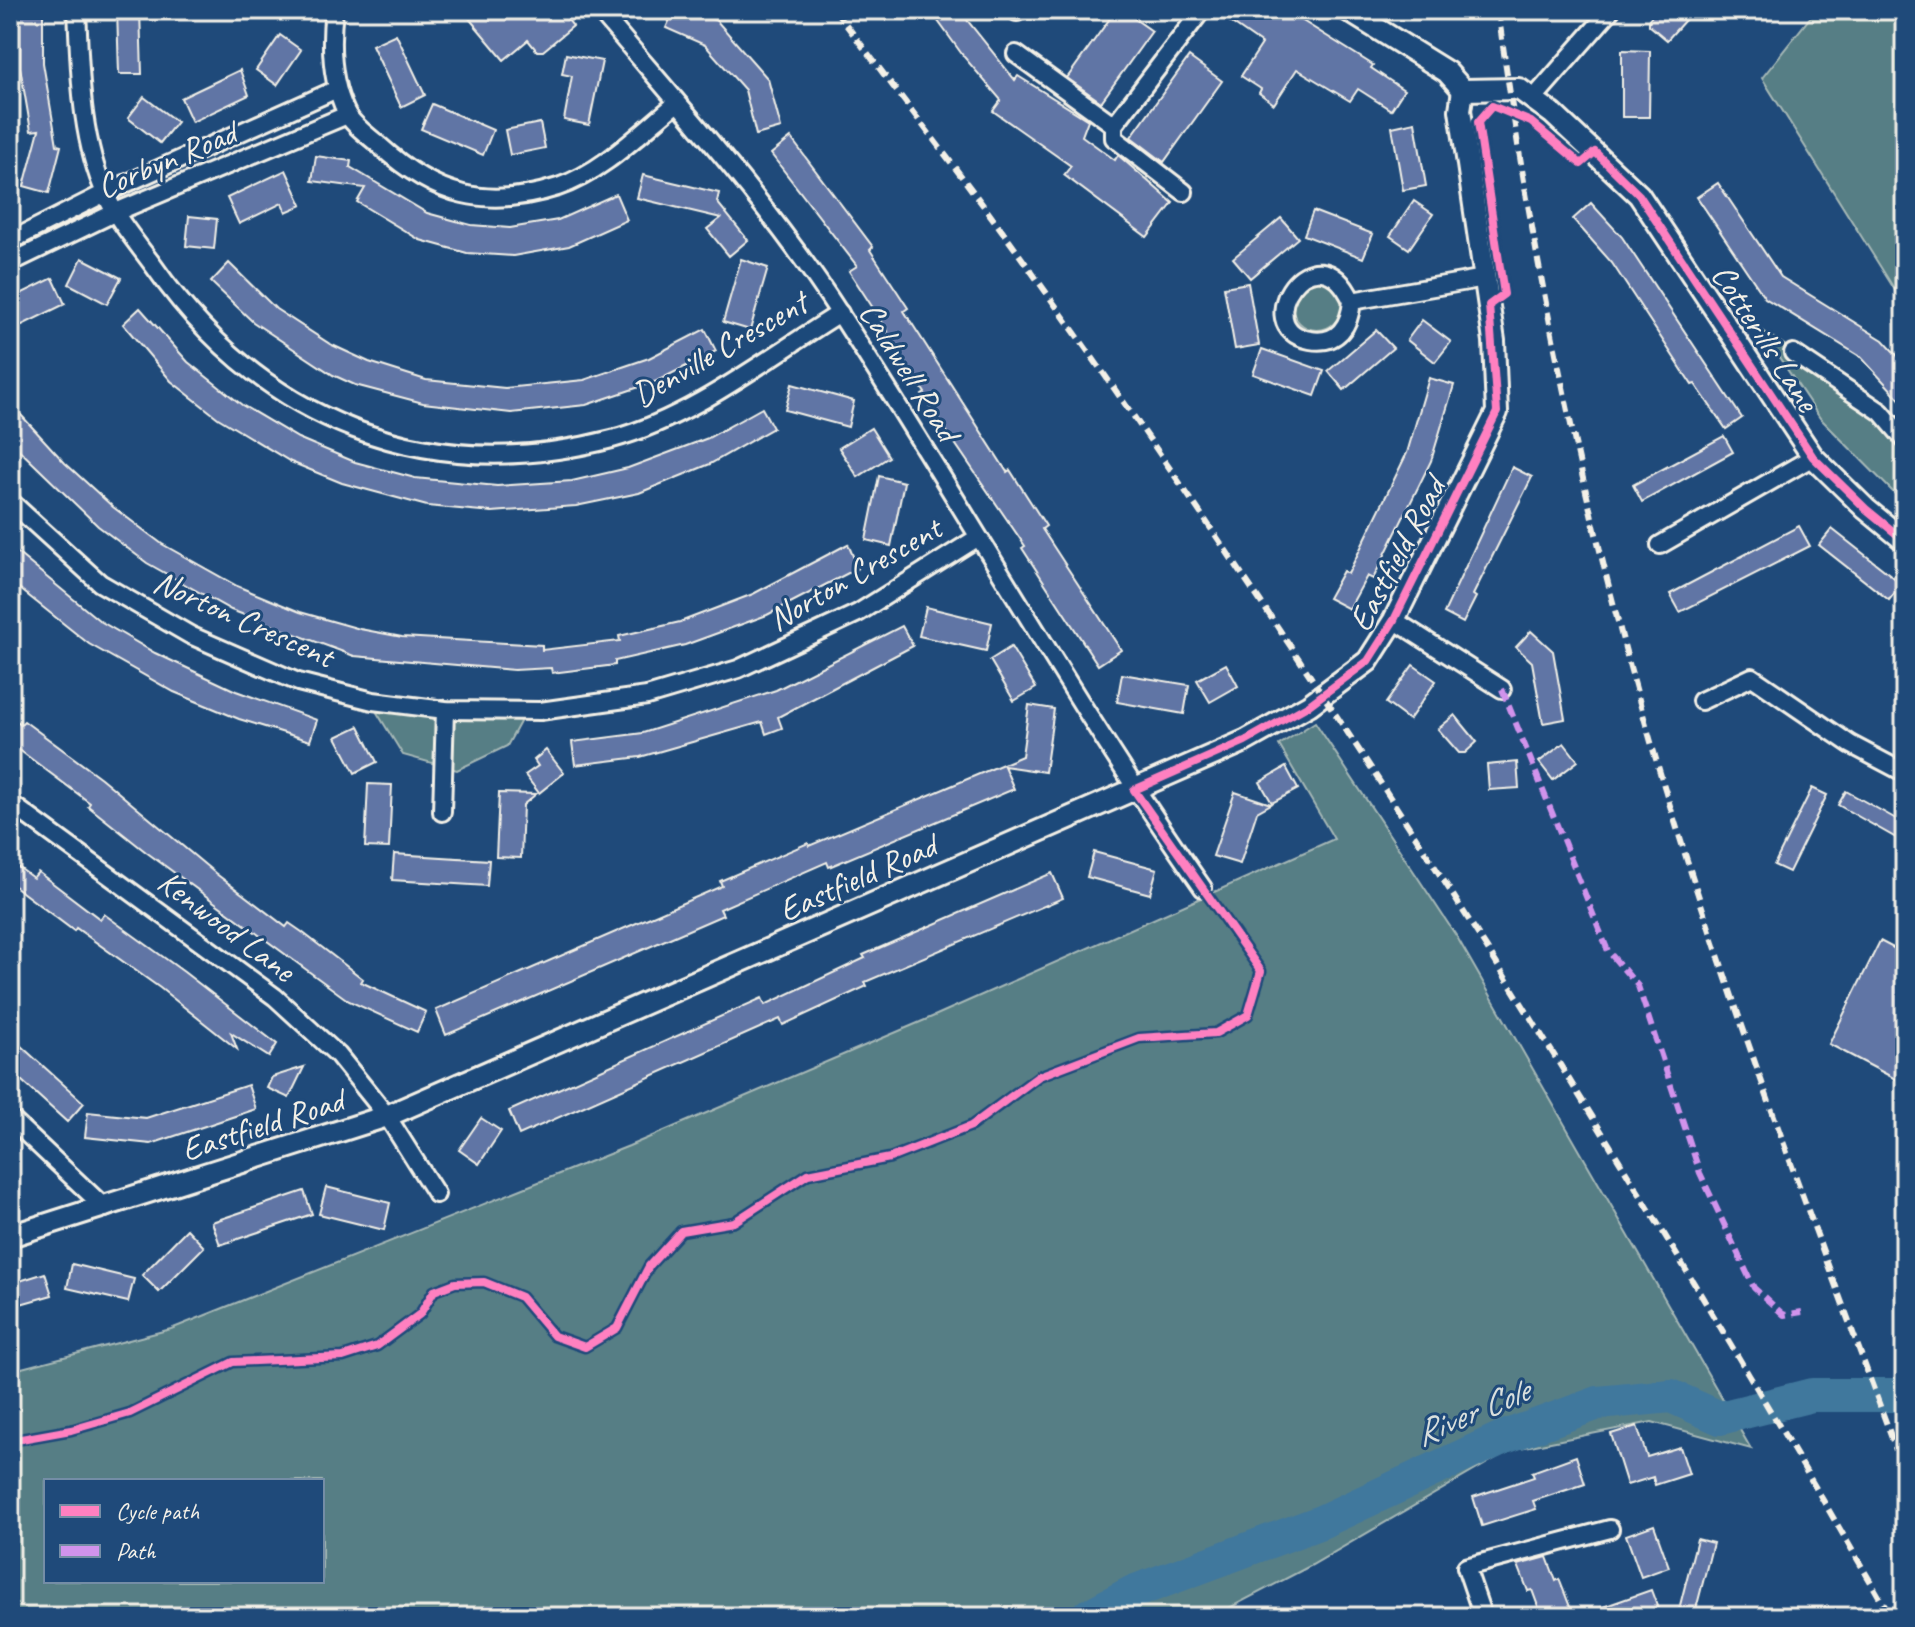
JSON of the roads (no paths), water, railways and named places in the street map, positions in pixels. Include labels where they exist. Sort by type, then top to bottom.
[{"type":"street","name":"Denville Crescent","points":[[77,10],[86,124],[105,193],[116,212],[177,301],[213,341],[254,373],[348,430],[395,444],[496,457],[544,453],[615,438],[678,414],[840,313]]},
{"type":"street","points":[[334,10],[331,34],[337,89],[347,115],[405,169],[455,195],[506,200],[561,186],[603,163],[677,103]]},
{"type":"street","name":"Caldwell Road","points":[[599,10],[768,210],[840,313],[1134,790],[1203,888]]},
{"type":"street","points":[[1184,192],[1114,138],[1114,125],[1202,10]]},
{"type":"street","points":[[1347,10],[1447,72],[1463,90]]},
{"type":"street","points":[[1534,98],[1611,10]]},
{"type":"street","points":[[1016,54],[1114,125]]},
{"type":"street","name":"Corbyn Road","points":[[10,241],[105,193],[337,89]]},
{"type":"street","name":"Cotterills Lane","points":[[1463,90],[1519,89],[1534,98],[1639,195],[1813,457],[1866,509],[1905,541]]},
{"type":"street","name":"Eastfield Road","points":[[10,1236],[387,1116],[1245,741],[1309,705],[1368,661],[1394,620],[1497,412],[1494,341],[1460,110],[1463,90]]},
{"type":"street","name":"Corbyn Road","points":[[10,263],[116,212],[347,115]]},
{"type":"street","points":[[1311,272],[1329,274],[1344,284],[1352,301],[1351,319],[1340,334],[1324,342],[1306,340],[1291,330],[1283,313],[1285,295],[1295,280],[1311,272]]},
{"type":"street","points":[[1352,301],[1485,278]]},
{"type":"street","points":[[1793,353],[1881,412],[1905,440]]},
{"type":"street","points":[[1660,545],[1813,457]]},
{"type":"street","name":"Norton Crescent","points":[[10,501],[100,583],[190,635],[298,682],[373,701],[445,710],[540,711],[647,696],[738,669],[858,613],[977,538]]},
{"type":"street","points":[[1394,620],[1502,689]]},
{"type":"street","points":[[1701,701],[1752,677],[1850,744],[1905,773]]},
{"type":"street","points":[[442,812],[445,710]]},
{"type":"street","name":"Kenwood Lane","points":[[10,803],[275,997],[338,1055],[387,1116],[436,1194]]},
{"type":"street","points":[[10,1118],[105,1208]]},
{"type":"street","points":[[1483,1617],[1466,1567],[1610,1529]]},
{"type":"waterway","name":"River Cole","points":[[1086,1617],[1133,1592],[1321,1522],[1502,1438],[1598,1403],[1671,1396],[1720,1418],[1812,1395],[1905,1395]]},
{"type":"railway","points":[[835,10],[1038,281],[1264,607],[1373,772],[1586,1106],[1891,1617]]},
{"type":"railway","points":[[1498,10],[1527,200],[1564,391],[1632,674],[1714,944],[1905,1474]]}]
